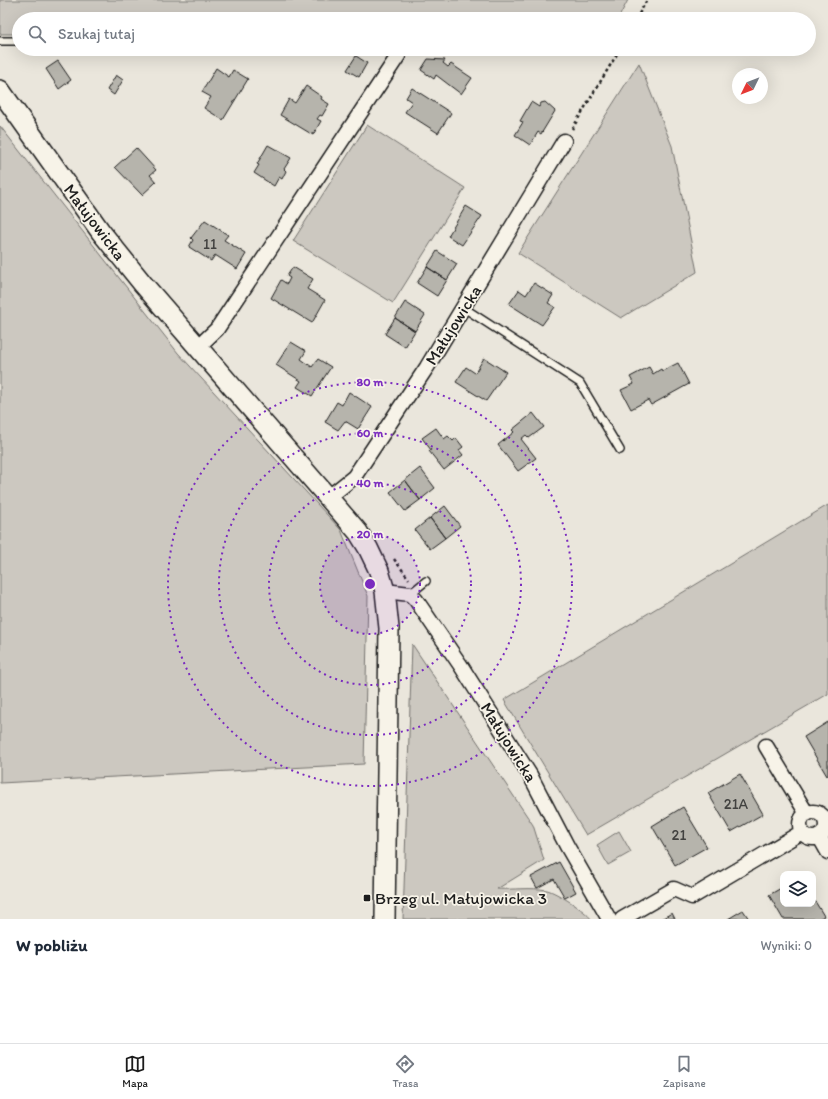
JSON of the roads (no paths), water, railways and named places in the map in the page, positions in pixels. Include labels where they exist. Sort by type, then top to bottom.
[{"type":"street","points":[[198,348],[217,329],[396,56]]},
{"type":"street","name":"Małujowicka","points":[[0,90],[100,232],[198,348],[358,532],[368,548],[379,571],[385,591],[389,628],[385,919]]},
{"type":"street","name":"Małujowicka","points":[[329,497],[354,477],[427,367],[564,141]]},
{"type":"street","points":[[385,591],[410,594]]},
{"type":"street","name":"Małujowicka","points":[[410,594],[416,600],[461,666],[530,774],[567,846],[609,919]]},
{"type":"street","points":[[766,746],[807,814]]},
{"type":"street","points":[[802,832],[801,820],[807,814],[818,813],[826,817],[825,826],[819,836]]},
{"type":"street","points":[[802,832],[810,837],[819,836]]},
{"type":"street","points":[[622,919],[674,890],[692,897],[802,832]]},
{"type":"street","points":[[819,836],[828,852]]},
{"type":"lane","points":[[0,41],[12,41]]},
{"type":"lane","points":[[464,308],[580,383],[620,450]]},
{"type":"lane","points":[[410,594],[426,581]]},
{"type":"place","name":"Brzeg ul. Małujowicka 3","points":[[367,898]]}]
